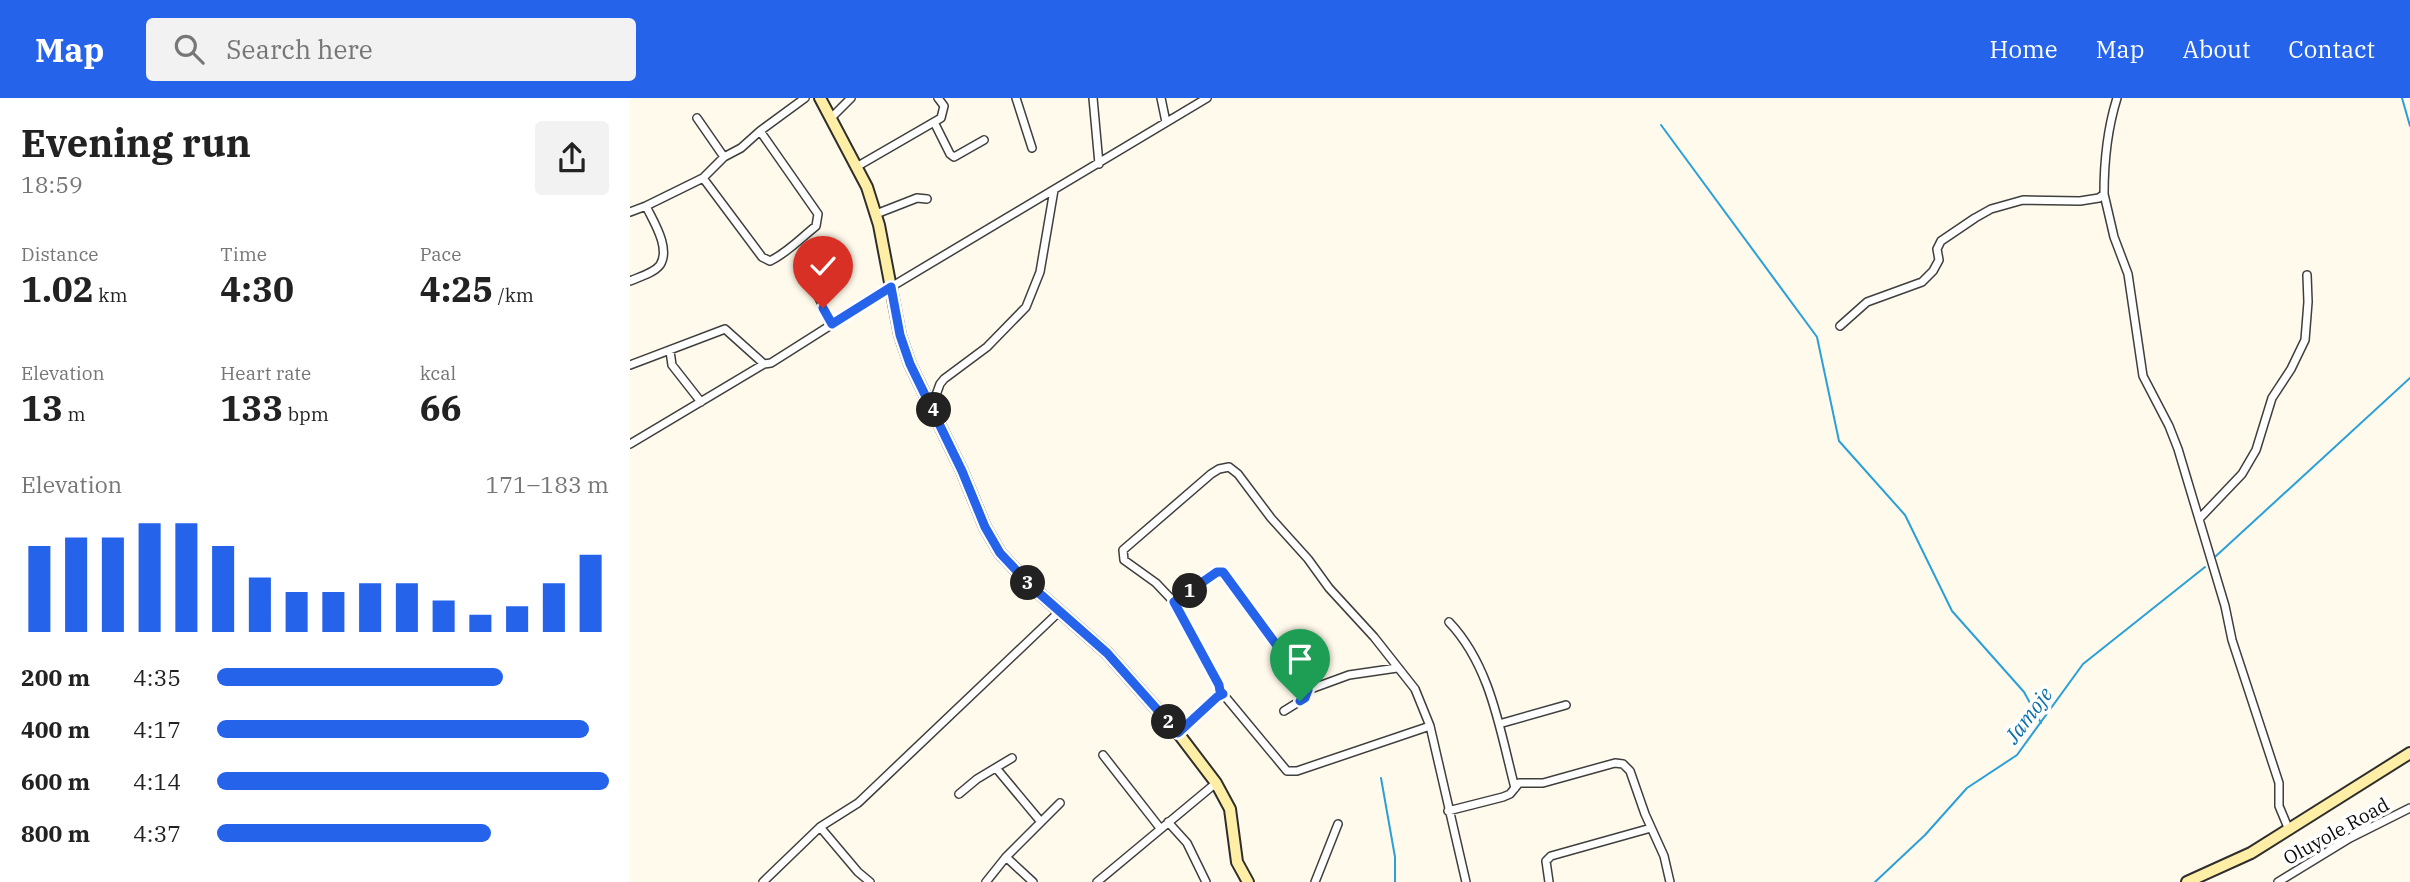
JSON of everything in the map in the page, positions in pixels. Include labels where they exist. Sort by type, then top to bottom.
[{"type":"street","points":[[630,212],[703,177],[724,157],[741,148],[805,98]]},
{"type":"street","points":[[820,98],[867,187],[876,214],[900,335],[910,364],[962,471],[985,527],[1000,553],[1031,586],[1107,653],[1178,733],[1216,783],[1230,809],[1237,862],[1248,882]]},
{"type":"street","points":[[831,118],[851,98]]},
{"type":"street","points":[[858,166],[941,118],[944,106],[938,98]]},
{"type":"street","points":[[1016,98],[1032,148]]},
{"type":"street","points":[[1093,98],[1099,164]]},
{"type":"street","points":[[1161,98],[1166,122]]},
{"type":"street","points":[[630,444],[764,364],[771,363],[891,287],[1207,98]]},
{"type":"street","points":[[2116,98],[2104,166],[2104,194],[2114,237],[2128,274],[2143,376],[2169,426],[2199,519],[2225,606],[2232,640],[2279,783],[2279,806],[2289,830]]},
{"type":"street","points":[[697,118],[724,157]]},
{"type":"street","points":[[934,122],[954,157],[984,140]]},
{"type":"street","points":[[703,177],[762,257],[770,261],[779,257],[816,226],[818,214],[760,131]]},
{"type":"street","points":[[932,406],[944,379],[987,347],[1026,307],[1040,272],[1054,190]]},
{"type":"street","points":[[1840,326],[1867,302],[1922,282],[1939,260],[1937,249],[1941,241],[1983,213],[2023,201],[2080,201],[2099,198],[2104,194]]},
{"type":"street","points":[[876,214],[917,198],[927,199]]},
{"type":"street","points":[[630,281],[659,267],[663,258],[663,247],[646,206]]},
{"type":"street","points":[[2199,519],[2242,474],[2256,450],[2272,398],[2291,369],[2305,340],[2307,275]]},
{"type":"street","points":[[818,296],[832,324]]},
{"type":"street","points":[[630,365],[725,329],[764,364]]},
{"type":"street","points":[[670,351],[672,365],[701,402]]},
{"type":"street","points":[[1430,726],[1297,771],[1287,771],[1220,691],[1174,602],[1156,583],[1124,561],[1124,550],[1211,474],[1224,467],[1231,468],[1415,688],[1430,726],[1466,882]]},
{"type":"street","points":[[1174,602],[1217,572],[1223,572],[1308,690]]},
{"type":"street","points":[[763,882],[820,827],[868,794],[1060,611]]},
{"type":"street","points":[[1449,622],[1463,636],[1483,673],[1510,760],[1515,788]]},
{"type":"street","points":[[1284,711],[1305,698],[1308,690],[1349,675],[1397,668]]},
{"type":"street","points":[[1178,733],[1223,694]]},
{"type":"street","points":[[1499,724],[1566,705]]},
{"type":"street","points":[[2187,882],[2251,853],[2410,753]]},
{"type":"street","points":[[1103,755],[1160,828]]},
{"type":"street","points":[[959,794],[1012,758]]},
{"type":"street","points":[[1448,811],[1503,797],[1510,794],[1519,783],[1543,783],[1615,763],[1623,764],[1630,771],[1664,856],[1670,882]]},
{"type":"street","points":[[996,768],[1041,822]]},
{"type":"street","points":[[1100,881],[1216,783]]},
{"type":"street","points":[[986,882],[1006,857],[1060,803]]},
{"type":"street","name":"Oluyole Road","points":[[2278,882],[2350,838],[2410,808]]},
{"type":"street","points":[[1168,822],[1187,843],[1206,882]]},
{"type":"street","points":[[1315,882],[1338,824]]},
{"type":"street","points":[[820,827],[858,872],[870,882]]},
{"type":"street","points":[[1549,882],[1546,861],[1551,856],[1651,828]]},
{"type":"street","points":[[1006,857],[1033,882]]},
{"type":"waterway","points":[[2402,98],[2410,126]]},
{"type":"waterway","points":[[1661,125],[1817,337],[1839,441],[1905,515],[1952,611],[2024,692],[2041,723]]},
{"type":"waterway","name":"Jamoje","points":[[2216,556],[2410,378]]},
{"type":"waterway","name":"Jamoje","points":[[1875,882],[1925,835],[1967,788],[2017,755],[2083,664],[2205,567]]},
{"type":"waterway","points":[[1381,778],[1395,857],[1395,882]]},
{"type":"route","points":[[823,308],[832,324],[891,287],[900,335],[910,364],[962,471],[985,527],[1000,553],[1031,586],[1107,653],[1178,733],[1223,694],[1174,602],[1217,572],[1223,572],[1305,684],[1308,690],[1305,698],[1300,701]]}]
